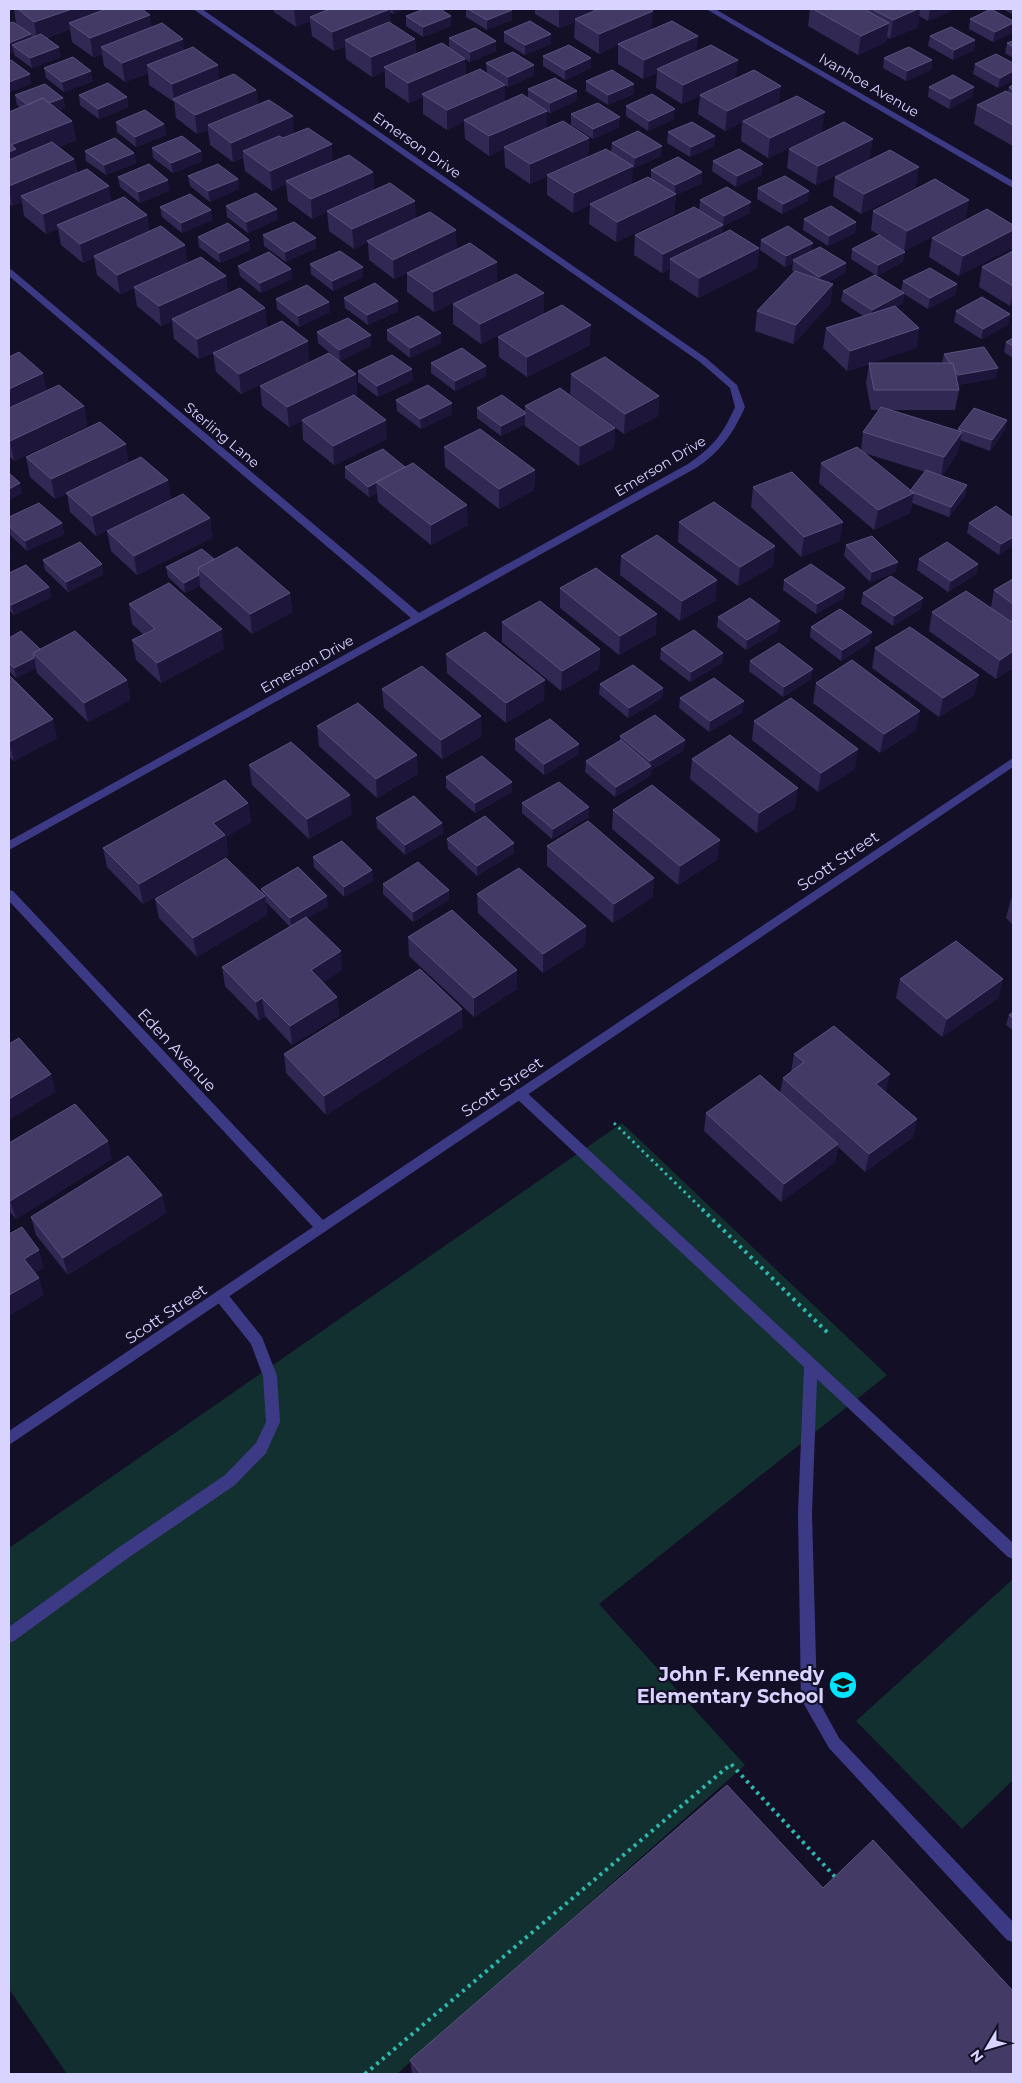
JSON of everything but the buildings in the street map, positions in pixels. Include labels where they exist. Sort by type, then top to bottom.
[{"type":"street","name":"Emerson Drive","points":[[9,846],[692,466],[714,452],[729,431],[740,407],[734,387],[703,360],[197,9]]},
{"type":"street","name":"Ivanhoe Avenue","points":[[716,10],[1013,185]]},
{"type":"street","name":"Sterling Lane","points":[[9,272],[418,618]]},
{"type":"street","name":"Scott Street","points":[[9,1439],[1013,762]]},
{"type":"street","name":"Eden Avenue","points":[[9,894],[322,1228]]},
{"type":"street","points":[[520,1094],[1013,1552]]},
{"type":"street","points":[[9,1636],[230,1480],[261,1448],[273,1422],[270,1376],[257,1341],[221,1296]]},
{"type":"street","points":[[811,1364],[805,1512],[809,1699],[834,1743],[1013,1934]]},
{"type":"path","points":[[614,1123],[832,1338]]},
{"type":"path","points":[[365,2074],[731,1764],[841,1883]]},
{"type":"green space","points":[[622,1123],[887,1375],[599,1604],[745,1765],[397,2074],[67,2074],[9,1989],[9,1548]]},
{"type":"green space","points":[[1013,1579],[1013,1780],[962,1829],[856,1721]]},
{"type":"place","name":"John F. Kennedy Elementary School","points":[[843,1685]]}]
